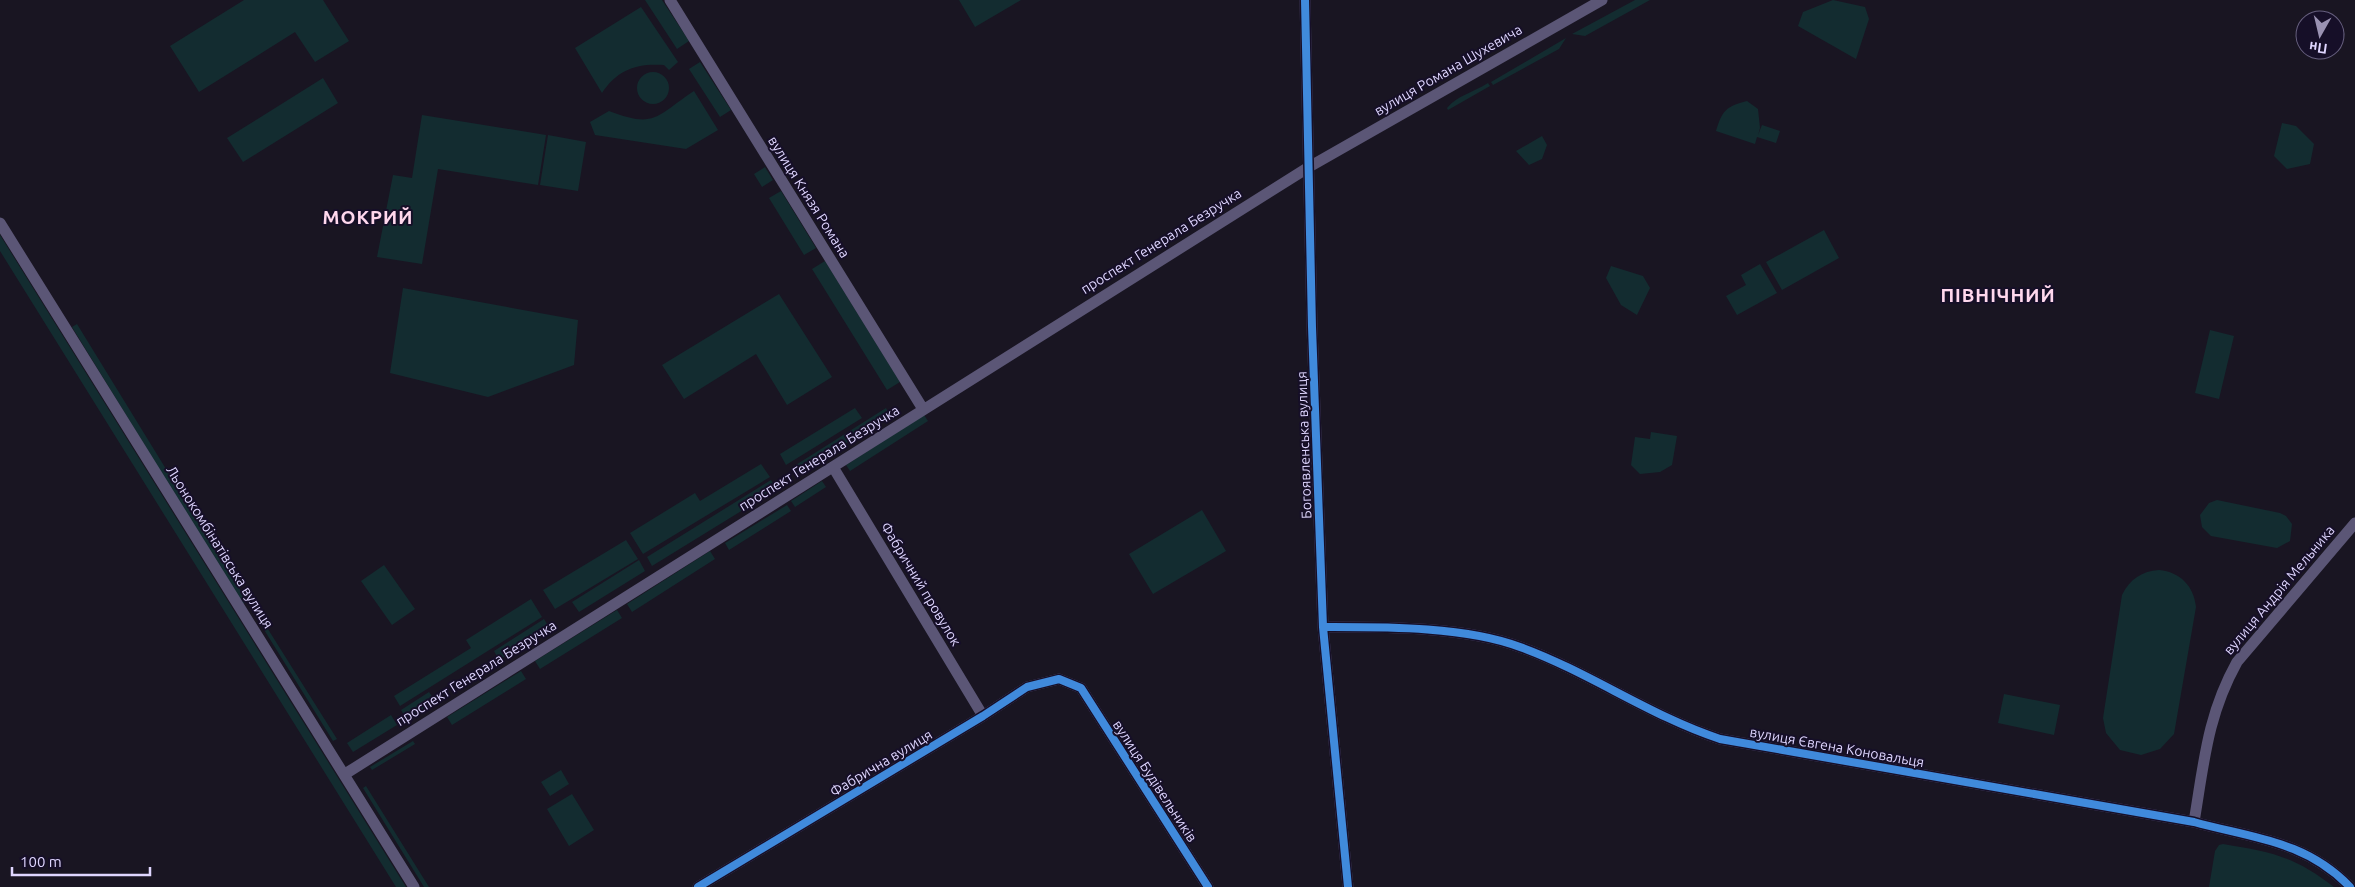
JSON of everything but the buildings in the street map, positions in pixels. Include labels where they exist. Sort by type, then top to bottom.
[{"type":"street","name":"вулиця Князя Романа","points":[[670,0],[922,409]]},
{"type":"street","name":"Богоявленська вулиця","points":[[1305,0],[1323,627],[1348,887]]},
{"type":"street","name":"вулиця Романа Шухевича","points":[[1309,167],[1602,0]]},
{"type":"street","name":"проспект Генерала Безручка","points":[[345,774],[1309,167]]},
{"type":"street","name":"Льонокомбінатівська вулиця","points":[[0,223],[414,887]]},
{"type":"street","name":"Фабричний провулок","points":[[833,467],[983,716]]},
{"type":"street","name":"вулиця Андрія Мельника","points":[[2194,822],[2204,756],[2222,688],[2236,662],[2355,523]]},
{"type":"street","name":"вулиця Євгена Коновальця","points":[[1323,627],[1389,628],[1462,634],[1519,646],[1551,660],[1673,722],[1720,738],[2194,822],[2258,836],[2294,848],[2321,864],[2350,887]]},
{"type":"street","name":"Фабрична вулиця","points":[[698,887],[983,716],[1027,687],[1059,679],[1080,688]]},
{"type":"street","name":"вулиця Будівельників","points":[[1080,688],[1208,887]]},
{"type":"green space","points":[[244,0],[323,0],[349,41],[315,62],[295,32],[199,92],[170,46]]},
{"type":"green space","points":[[645,0],[662,0],[689,41],[677,49]]},
{"type":"green space","points":[[959,0],[1021,0],[975,27]]},
{"type":"green space","points":[[1635,0],[1650,0],[1585,36],[1572,34]]},
{"type":"green space","points":[[1833,0],[1865,7],[1869,19],[1856,59],[1798,26],[1803,12]]},
{"type":"green space","points":[[641,7],[678,62],[669,70],[664,65],[645,65],[628,70],[614,79],[602,93],[575,48]]},
{"type":"green space","points":[[1566,38],[1559,49],[1493,85],[1491,82]]},
{"type":"green space","points":[[700,62],[731,110],[720,117],[689,69]]},
{"type":"green space","points":[[653,72],[665,76],[669,88],[665,100],[653,104],[641,100],[637,88],[641,76]]},
{"type":"green space","points":[[323,78],[338,103],[243,162],[227,138]]},
{"type":"green space","points":[[1488,83],[1490,86],[1448,110],[1447,108],[1456,100]]},
{"type":"green space","points":[[694,91],[718,130],[686,149],[595,135],[590,122],[609,111],[637,119],[655,117]]},
{"type":"green space","points":[[1747,101],[1758,109],[1760,128],[1758,135],[1762,125],[1780,131],[1776,143],[1757,137],[1755,144],[1716,131],[1720,119],[1726,110]]},
{"type":"green space","points":[[422,115],[546,135],[538,185],[438,169],[422,264],[377,257],[393,175],[412,178]]},
{"type":"green space","points":[[2282,123],[2296,126],[2314,144],[2310,164],[2287,169],[2274,156]]},
{"type":"green space","points":[[548,135],[586,142],[578,191],[540,185]]},
{"type":"green space","points":[[1542,136],[1547,145],[1542,159],[1529,165],[1516,151]]},
{"type":"green space","points":[[765,167],[773,180],[762,187],[754,174]]},
{"type":"green space","points":[[781,191],[816,248],[804,255],[769,198]]},
{"type":"green space","points":[[1824,230],[1839,258],[1782,290],[1766,262]]},
{"type":"green space","points":[[0,235],[406,887],[396,887],[0,251]]},
{"type":"green space","points":[[825,261],[900,382],[887,390],[812,269]]},
{"type":"green space","points":[[1760,264],[1777,293],[1737,315],[1726,296],[1746,285],[1741,275]]},
{"type":"green space","points":[[1611,266],[1643,276],[1650,288],[1637,315],[1621,305],[1606,278]]},
{"type":"green space","points":[[403,288],[578,320],[574,365],[488,397],[390,373]]},
{"type":"green space","points":[[779,294],[832,377],[787,405],[756,354],[684,399],[662,365]]},
{"type":"green space","points":[[77,324],[247,601],[242,604],[72,327]]},
{"type":"green space","points":[[2210,330],[2234,336],[2219,399],[2195,393]]},
{"type":"green space","points":[[855,408],[862,418],[786,465],[780,454]]},
{"type":"green space","points":[[886,408],[890,416],[795,475],[791,468]]},
{"type":"green space","points":[[924,415],[928,421],[850,471],[846,465]]},
{"type":"green space","points":[[1651,432],[1677,436],[1672,465],[1660,472],[1640,474],[1631,465],[1635,437],[1650,439]]},
{"type":"green space","points":[[761,464],[770,477],[643,554],[630,533],[695,493],[700,501]]},
{"type":"green space","points":[[771,480],[777,489],[652,566],[647,557]]},
{"type":"green space","points":[[822,481],[826,487],[795,507],[791,501]]},
{"type":"green space","points":[[2217,500],[2280,513],[2286,516],[2292,524],[2290,541],[2277,548],[2211,536],[2202,527],[2200,515],[2209,503]]},
{"type":"green space","points":[[787,505],[791,511],[729,550],[725,543]]},
{"type":"green space","points":[[1202,510],[1226,551],[1153,594],[1129,554]]},
{"type":"green space","points":[[626,540],[638,559],[555,609],[543,590]]},
{"type":"green space","points":[[710,551],[715,559],[632,612],[627,604]]},
{"type":"green space","points":[[639,560],[645,571],[579,612],[572,602]]},
{"type":"green space","points":[[384,565],[415,609],[392,625],[361,581]]},
{"type":"green space","points":[[2167,571],[2185,581],[2195,599],[2196,607],[2174,734],[2160,749],[2141,755],[2120,750],[2106,733],[2103,718],[2122,595],[2129,584],[2137,577],[2147,572]]},
{"type":"green space","points":[[531,599],[542,617],[400,706],[394,696],[471,648],[466,640]]},
{"type":"green space","points":[[617,610],[622,618],[540,669],[535,661]]},
{"type":"green space","points":[[544,619],[550,629],[499,660],[494,651]]},
{"type":"green space","points":[[266,626],[337,739],[333,741],[263,628]]},
{"type":"green space","points":[[521,671],[526,679],[452,725],[447,717]]},
{"type":"green space","points":[[429,692],[436,702],[407,720],[401,710]]},
{"type":"green space","points":[[2004,694],[2060,705],[2054,735],[1998,723]]},
{"type":"green space","points":[[391,715],[397,725],[353,752],[347,743]]},
{"type":"green space","points":[[413,741],[415,744],[372,770],[370,767]]},
{"type":"green space","points":[[561,770],[569,784],[550,796],[541,782]]},
{"type":"green space","points":[[366,786],[429,887],[424,887],[363,788]]},
{"type":"green space","points":[[572,794],[594,830],[569,846],[547,809]]},
{"type":"green space","points":[[2223,844],[2282,857],[2307,868],[2334,887],[2209,887],[2215,851],[2219,845]]},
{"type":"cycle path","points":[[1305,0],[1312,327],[1323,627],[1348,887]]},
{"type":"cycle path","points":[[1323,627],[1423,629],[1449,631],[1498,640],[1546,657],[1669,718],[1720,739],[2194,822],[2257,837],[2296,850],[2315,859],[2333,871],[2350,887]]},
{"type":"cycle path","points":[[698,887],[983,716],[1027,687],[1059,679],[1081,688],[1208,887]]},
{"type":"district","name":"МОКРИЙ","points":[[368,217]]},
{"type":"district","name":"ПІВНІЧНИЙ","points":[[1998,295]]}]
